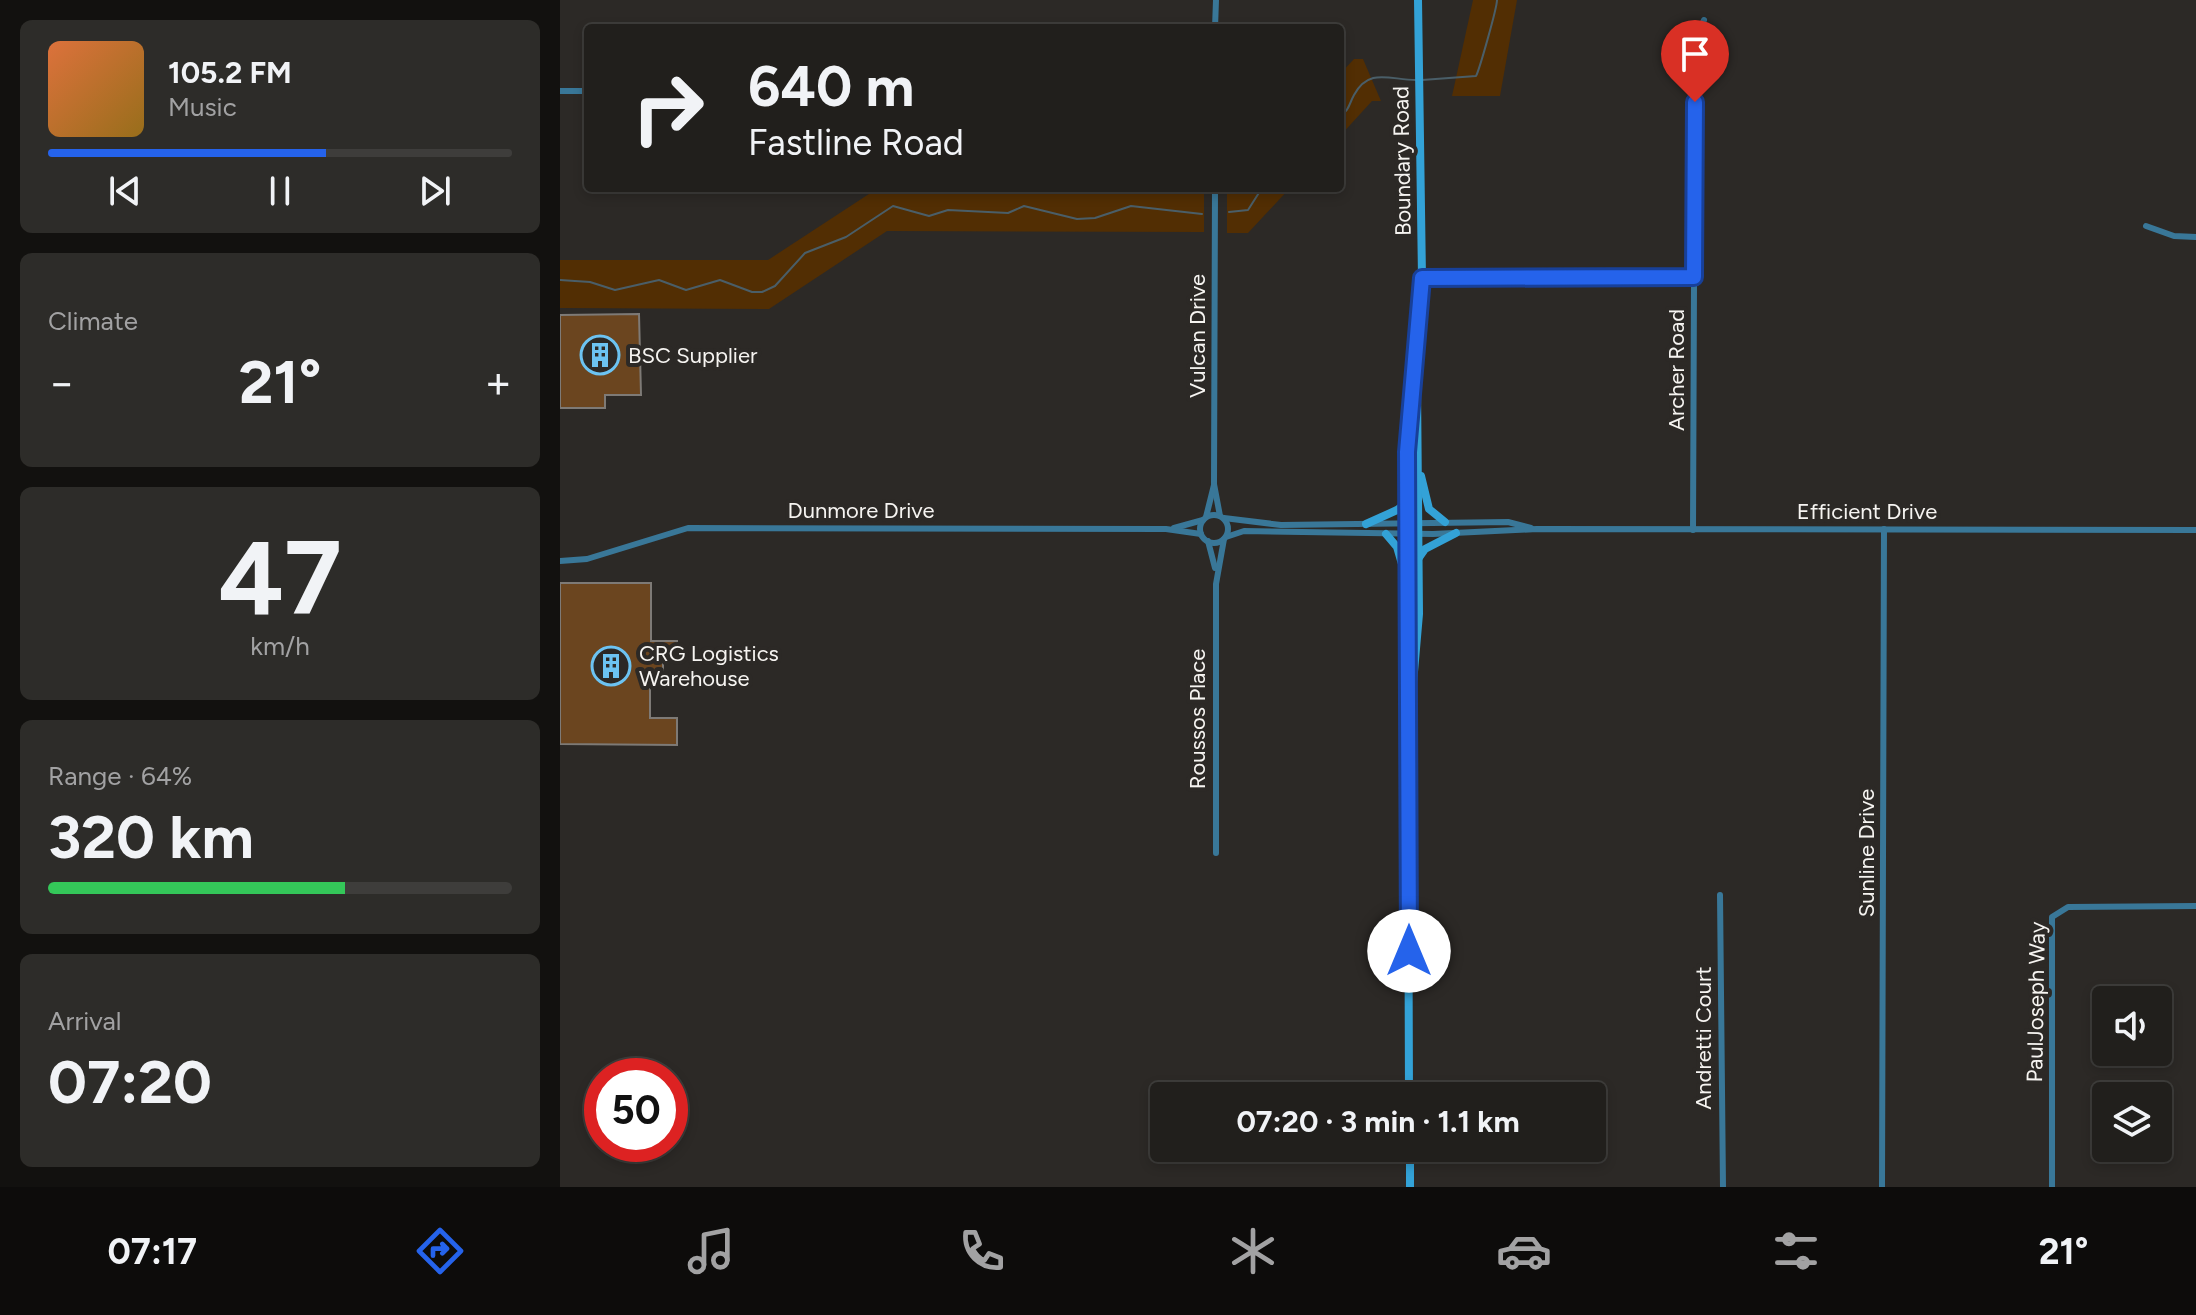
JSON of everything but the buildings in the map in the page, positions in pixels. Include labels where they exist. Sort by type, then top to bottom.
[{"type":"main road","name":"Boundary Road","points":[[1409,1082],[1408,588],[1413,534],[1418,522],[1417,369],[1422,278],[1418,0]]},
{"type":"main road","name":"Boundary Road","points":[[1410,720],[1419,614],[1418,560],[1413,534],[1407,522],[1407,502],[1410,402],[1417,369]]},
{"type":"main road","points":[[1417,459],[1429,509],[1445,522]]},
{"type":"main road","points":[[1366,524],[1407,502]]},
{"type":"main road","points":[[1418,560],[1425,549],[1456,533]]},
{"type":"main road","points":[[1386,534],[1402,558],[1408,588]]},
{"type":"main road","points":[[1410,1162],[1410,1187]]},
{"type":"street","points":[[1215,24],[1216,0]]},
{"type":"street","name":"Archer Road","points":[[1693,530],[1695,41],[1704,20]]},
{"type":"street","points":[[560,91],[584,91]]},
{"type":"street","name":"Vulcan Drive","points":[[1215,192],[1214,484],[1222,517]]},
{"type":"street","points":[[2146,226],[2174,236],[2196,237]]},
{"type":"street","points":[[1422,278],[1694,277]]},
{"type":"street","name":"Vulcan Drive","points":[[1205,519],[1214,484]]},
{"type":"street","points":[[1413,534],[1244,531],[1208,541],[1201,534],[1205,519],[1222,517],[1267,524],[1418,522]]},
{"type":"street","points":[[1222,517],[1228,529],[1225,538]]},
{"type":"street","name":"Dunmore Drive","points":[[1166,529],[1205,519]]},
{"type":"street","name":"Efficient Drive","points":[[1418,522],[1508,522],[1537,529]]},
{"type":"street","name":"Dunmore Drive","points":[[560,561],[587,559],[688,528],[1166,529],[1201,534]]},
{"type":"street","name":"Efficient Drive","points":[[1413,534],[1537,529],[2196,530]]},
{"type":"street","name":"Sunline Drive","points":[[1884,529],[1884,1187]]},
{"type":"street","name":"Roussos Place","points":[[1216,584],[1225,538]]},
{"type":"street","name":"Roussos Place","points":[[1208,541],[1216,584],[1216,853]]},
{"type":"street","name":"Andretti Court","points":[[1720,895],[1721,1185]]},
{"type":"street","name":"PaulJoseph Way","points":[[2052,1187],[2052,917],[2068,907],[2196,906]]},
{"type":"shaded area","points":[[1473,0],[1517,0],[1500,96],[1452,96]]},
{"type":"shaded area","points":[[1354,59],[1363,59],[1381,101],[1372,101],[1344,132],[1344,70]]},
{"type":"shaded area","points":[[872,192],[1204,192],[1204,232],[887,231],[769,309],[560,308],[560,260],[768,260]]},
{"type":"shaded area","points":[[1227,192],[1286,192],[1248,233],[1227,233]]},
{"type":"waterway","points":[[1422,80],[1476,76],[1497,0]]},
{"type":"waterway","points":[[1344,113],[1366,81],[1381,77],[1416,80]]},
{"type":"waterway","points":[[1229,212],[1248,210],[1259,192]]},
{"type":"waterway","points":[[560,280],[590,282],[615,290],[659,280],[686,290],[720,280],[752,292],[762,292],[775,286],[805,253],[846,237],[893,206],[929,216],[948,210],[1008,213],[1024,206],[1077,219],[1095,218],[1131,206],[1202,214]]},
{"type":"place","name":"BSC Supplier","points":[[600,355]]},
{"type":"place","name":"CRG Logistics Warehouse","points":[[611,666]]},
{"type":"route","points":[[1409,951],[1407,452],[1410,402],[1417,369],[1422,278],[1694,277],[1695,102]]}]
